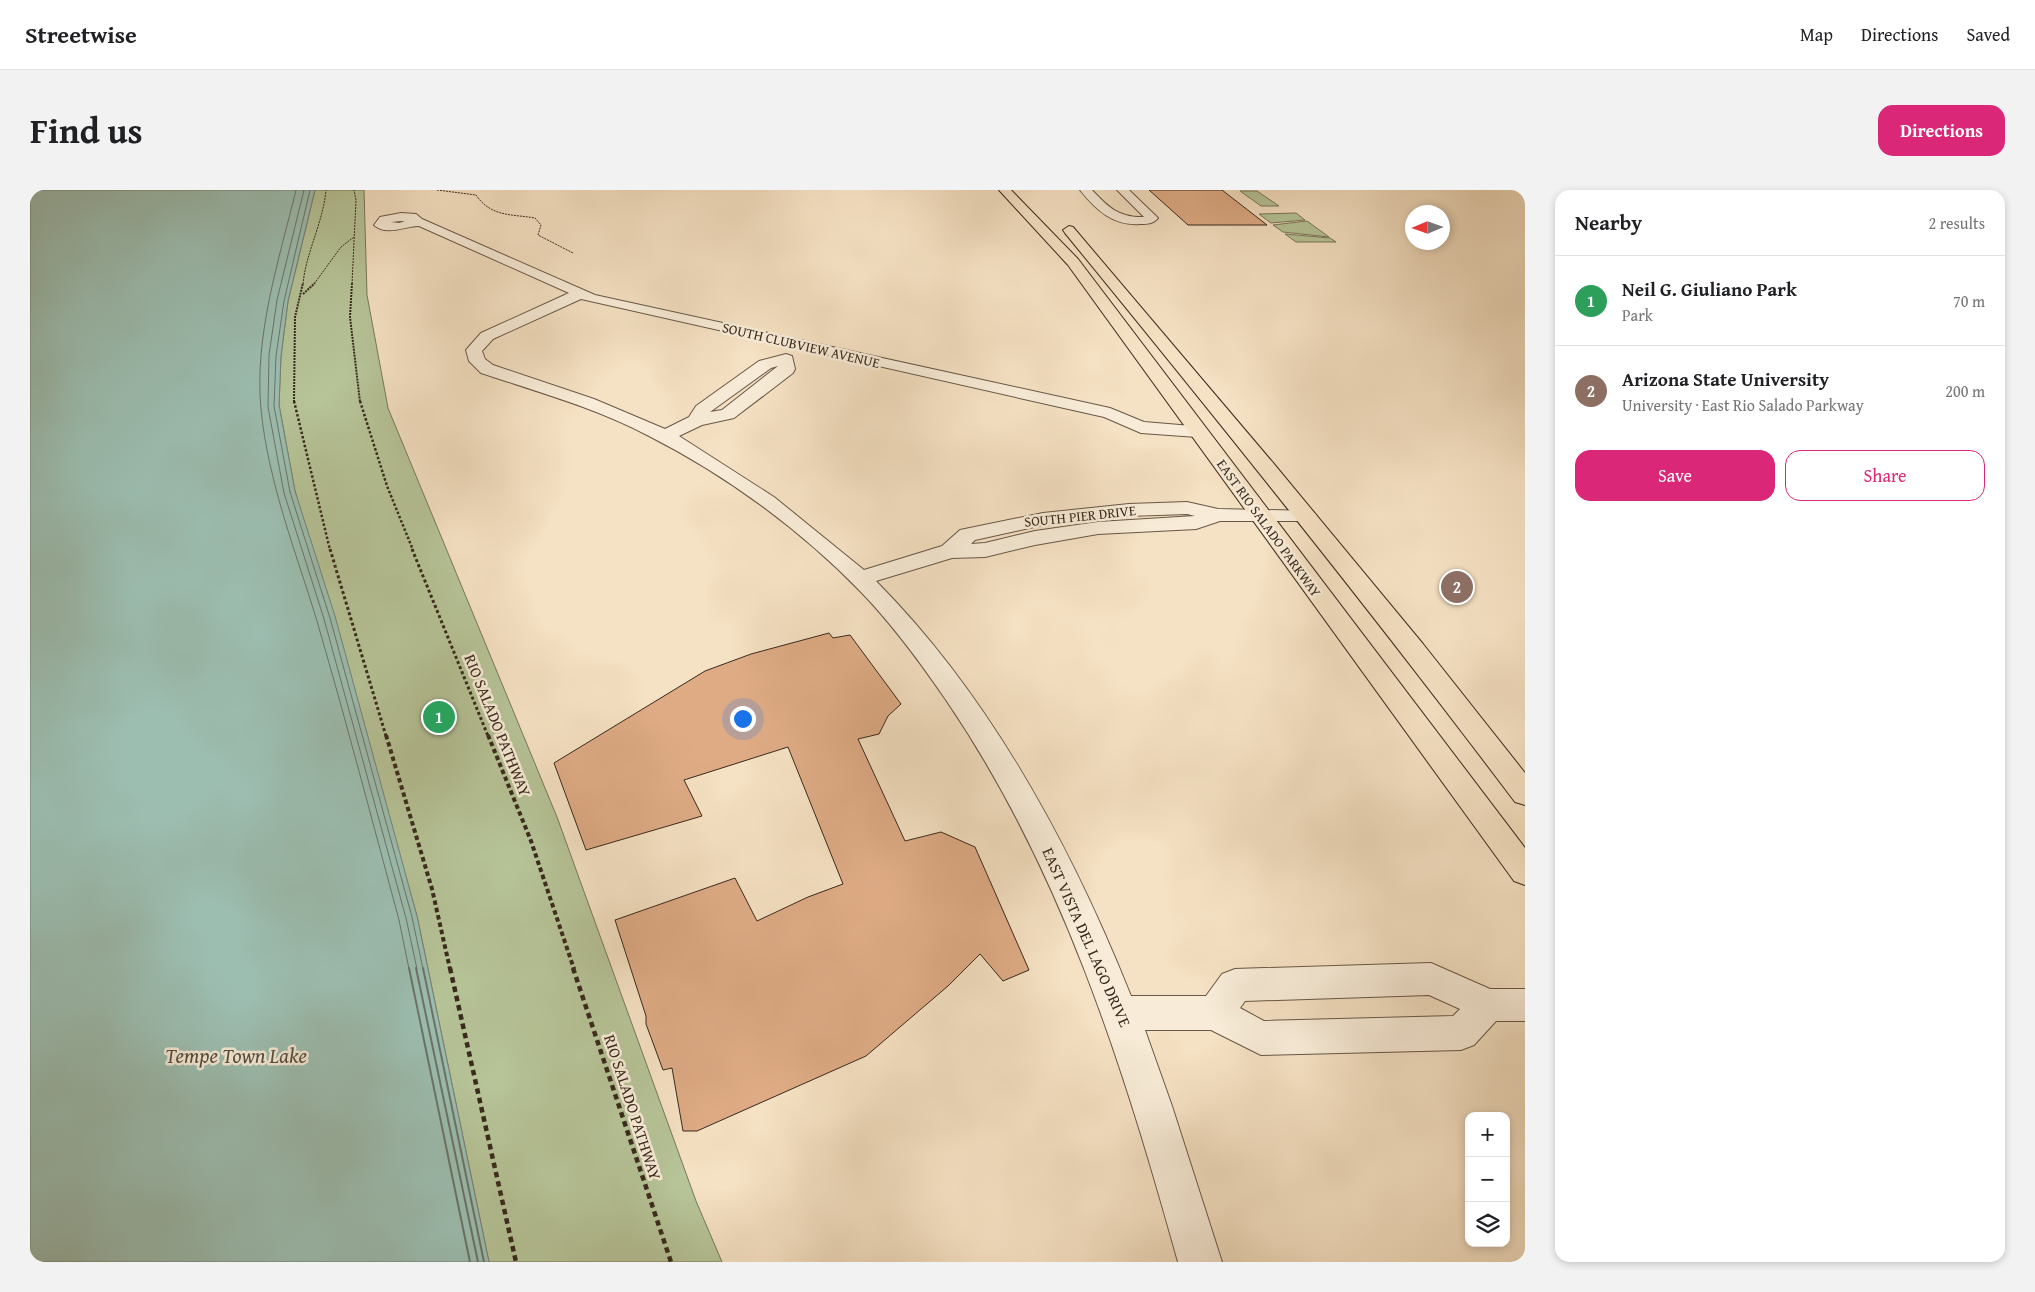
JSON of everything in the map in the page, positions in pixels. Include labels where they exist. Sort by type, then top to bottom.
[{"type":"main road","name":"EAST RIO SALADO PARKWAY","points":[[1005,190],[1073,262],[1258,515],[1525,872]]},
{"type":"main road","points":[[1026,190],[1040,203]]},
{"type":"main road","name":"EAST RIO SALADO PARKWAY","points":[[1060,222],[1096,261],[1305,515],[1414,650],[1525,794]]},
{"type":"street","points":[[1086,190],[1111,216],[1124,221],[1149,220],[1152,218],[1123,190]]},
{"type":"street","name":"SOUTH CLUBVIEW AVENUE","points":[[415,222],[431,227],[568,287],[579,294],[804,346],[1110,413],[1141,427],[1197,431]]},
{"type":"street","name":"EAST VISTA DEL LAGO DRIVE","points":[[579,294],[487,336],[474,350],[476,361],[487,369],[586,402],[665,436],[754,491],[802,527],[861,578],[921,648],[966,706],[1016,785],[1068,886],[1122,1013],[1163,1133],[1200,1262]]},
{"type":"street","points":[[665,436],[696,421],[702,410],[765,364],[786,359],[804,346]]},
{"type":"street","name":"SOUTH PIER DRIVE","points":[[861,578],[950,551],[985,550],[1035,538],[1098,528],[1196,523],[1218,515],[1305,515]]},
{"type":"street","points":[[1215,1012],[1235,985],[1430,979],[1488,1005],[1525,1005]]},
{"type":"street","points":[[1122,1013],[1215,1012],[1261,1038],[1461,1033],[1488,1005]]},
{"type":"path","points":[[326,190],[325,203],[304,270],[302,294],[295,317],[294,402],[329,545],[432,889],[516,1262]]},
{"type":"path","name":"RIO SALADO PATHWAY","points":[[354,190],[356,200],[350,317],[360,405],[387,486],[531,841],[671,1262]]},
{"type":"path","points":[[437,190],[476,195],[484,207],[492,211],[535,218],[541,225],[537,232],[538,235],[573,253]]},
{"type":"path","points":[[302,294],[314,285],[341,247],[354,237]]},
{"type":"green space","points":[[315,190],[364,190],[367,295],[388,408],[557,817],[696,1201],[722,1262],[489,1262],[417,916],[295,491],[279,405],[281,356],[288,301]]},
{"type":"green space","points":[[1240,191],[1257,191],[1279,206],[1261,206]]},
{"type":"green space","points":[[1296,213],[1305,220],[1271,223],[1259,214]]},
{"type":"green space","points":[[1307,221],[1329,237],[1283,232],[1273,225]]},
{"type":"green space","points":[[1285,234],[1330,238],[1336,242],[1296,242]]},
{"type":"water","name":"Tempe Town Lake","points":[[30,190],[315,190],[288,301],[281,356],[279,405],[295,491],[335,616],[417,916],[489,1262],[30,1262]]},
{"type":"building","points":[[1149,190],[1222,190],[1267,225],[1188,225]]},
{"type":"building","points":[[829,633],[833,638],[850,635],[901,704],[888,716],[879,734],[858,739],[905,841],[941,832],[975,847],[1029,970],[1003,981],[980,954],[948,986],[866,1056],[697,1131],[683,1131],[672,1068],[663,1070],[646,1024],[646,1016],[615,920],[735,878],[757,921],[808,897],[843,884],[788,747],[684,780],[702,816],[586,850],[554,763],[705,671],[751,654]]},
{"type":"place","name":"Arizona State University","points":[[1457,587]]},
{"type":"place","name":"Neil G. Giuliano Park","points":[[439,717]]}]
